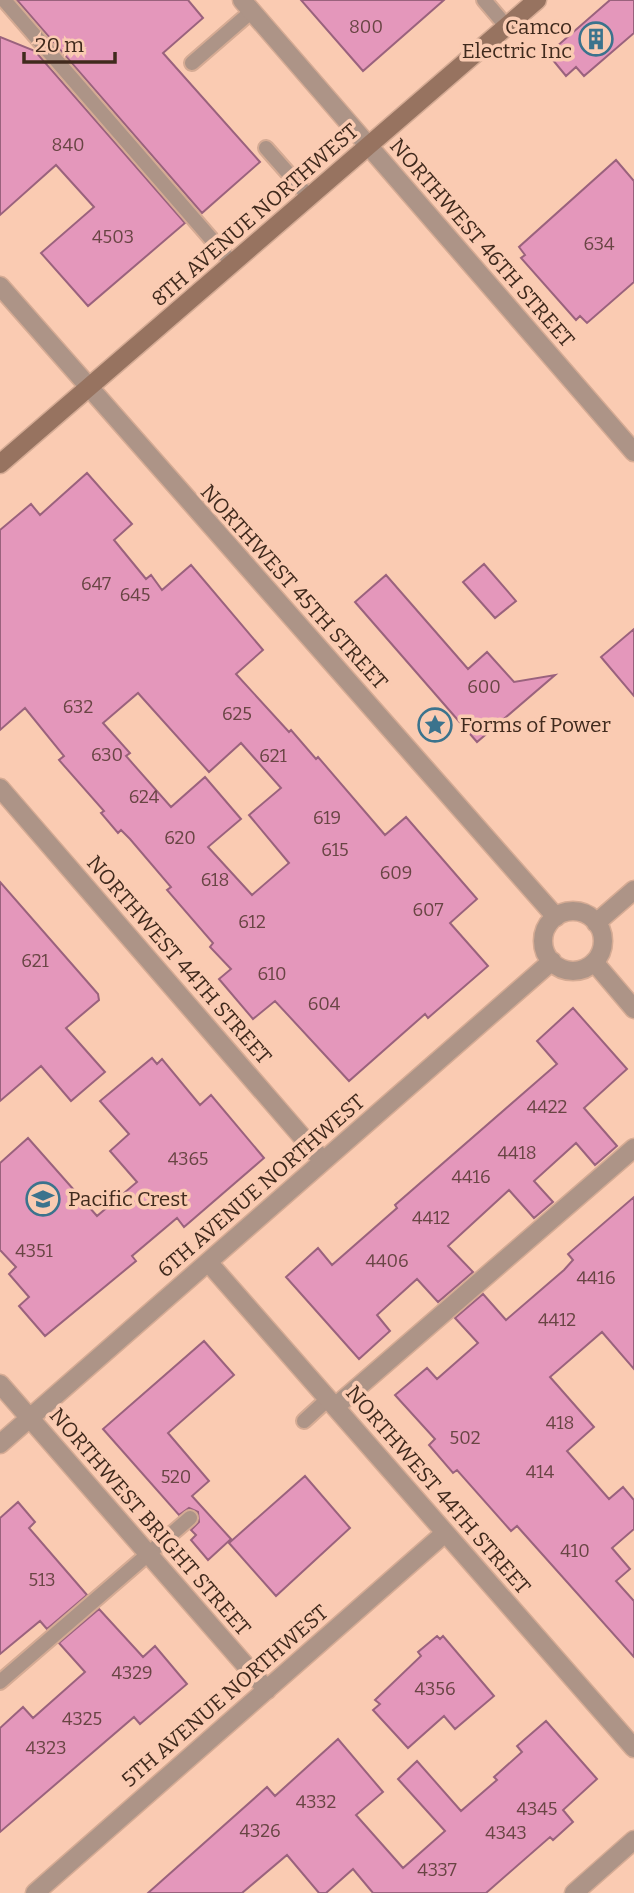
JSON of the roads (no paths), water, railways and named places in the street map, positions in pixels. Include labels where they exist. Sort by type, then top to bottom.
[{"type":"main road","name":"8TH AVENUE NORTHWEST","points":[[2,457],[88,388],[369,148],[537,0]]},
{"type":"street","name":"NORTHWEST 46TH STREET","points":[[247,6],[634,452]]},
{"type":"street","name":"NORTHWEST 45TH STREET","points":[[0,286],[556,918]]},
{"type":"street","name":"NORTHWEST 44TH STREET","points":[[0,788],[323,1161]]},
{"type":"street","points":[[596,923],[634,890]]},
{"type":"street","points":[[577,911],[596,923],[603,939],[602,949],[594,962],[582,970],[572,971],[552,961],[544,948],[544,939],[546,929],[556,918],[577,911]]},
{"type":"street","name":"6TH AVENUE NORTHWEST","points":[[0,1444],[552,961]]},
{"type":"street","points":[[594,962],[634,1009]]},
{"type":"street","points":[[331,1403],[634,1148]]},
{"type":"street","name":"NORTHWEST 44TH STREET","points":[[208,1262],[445,1533],[632,1741]]},
{"type":"street","name":"NORTHWEST BRIGHT STREET","points":[[0,1384],[267,1690]]},
{"type":"street","name":"5TH AVENUE NORTHWEST","points":[[35,1893],[445,1533]]},
{"type":"street","points":[[573,1893],[634,1840]]},
{"type":"lane","points":[[4,0],[233,264]]},
{"type":"lane","points":[[484,0],[507,27]]},
{"type":"lane","points":[[192,64],[247,6]]},
{"type":"lane","points":[[266,148],[310,198]]},
{"type":"lane","points":[[304,1420],[331,1403]]},
{"type":"lane","points":[[0,1682],[190,1518]]},
{"type":"place","name":"Camco Electric Inc","points":[[596,39]]},
{"type":"place","name":"Forms of Power","points":[[435,725]]},
{"type":"place","name":"Pacific Crest","points":[[43,1199]]}]
